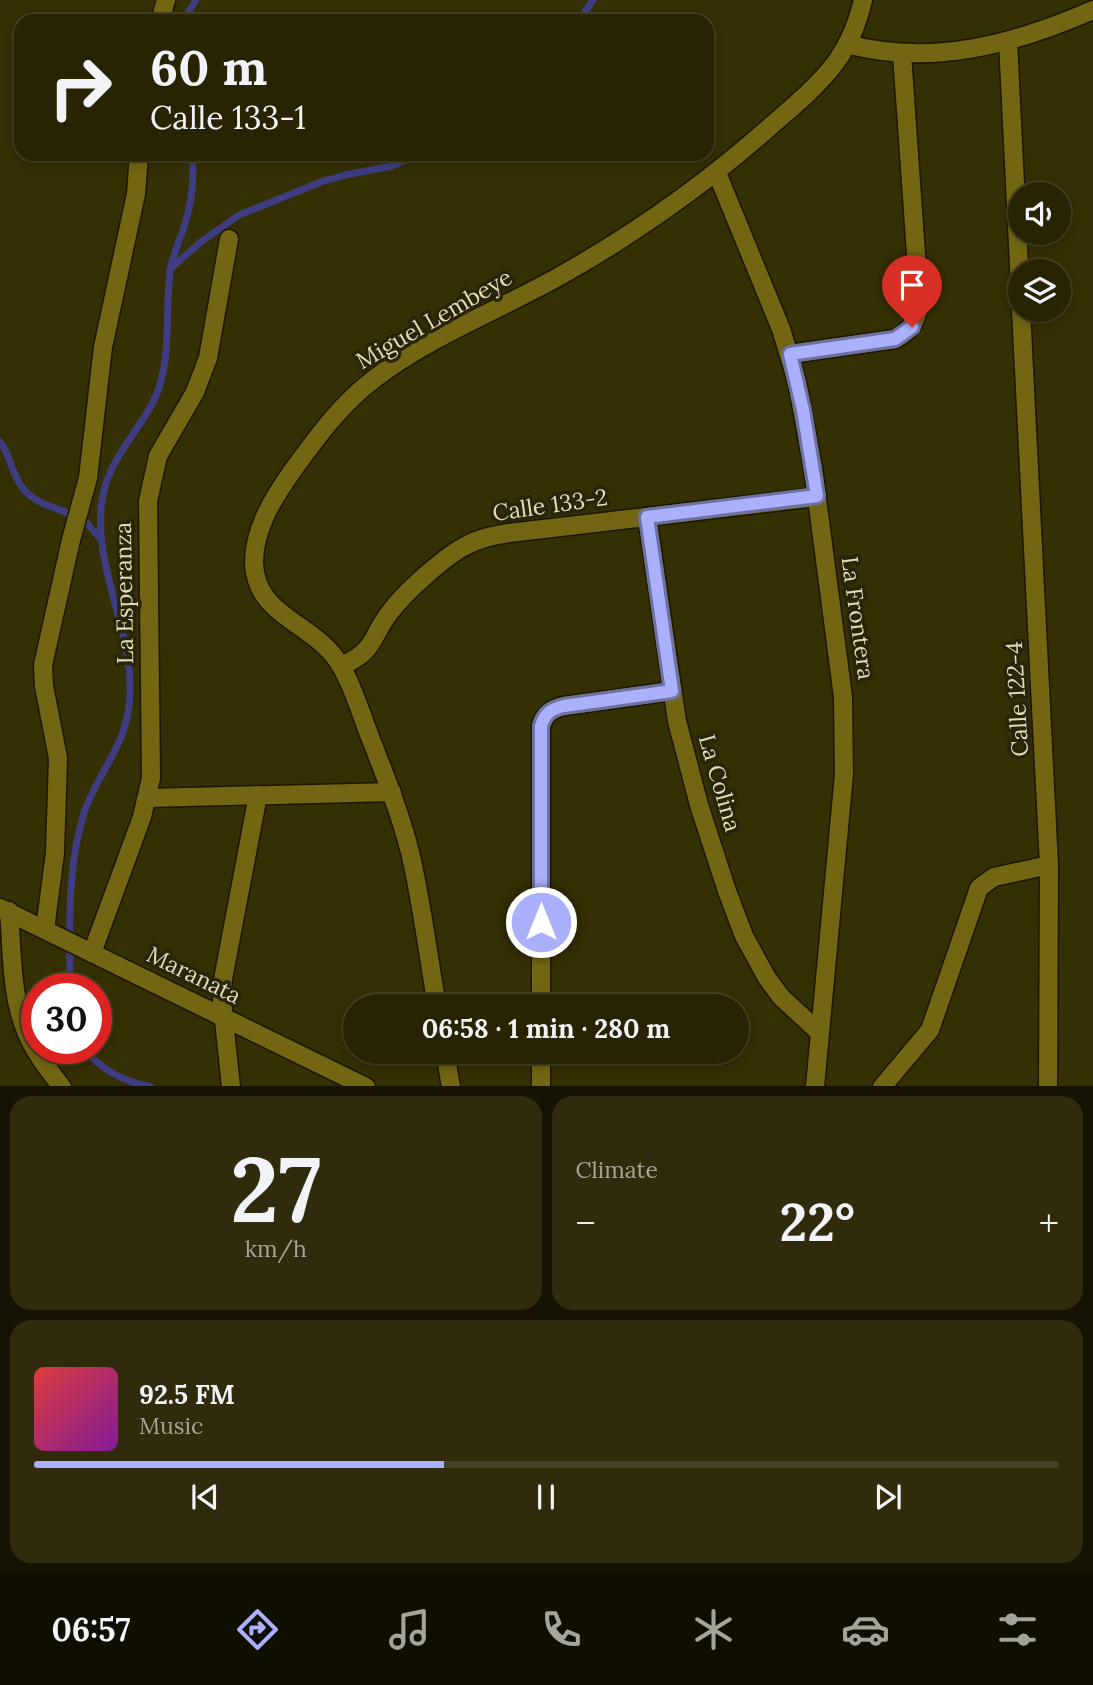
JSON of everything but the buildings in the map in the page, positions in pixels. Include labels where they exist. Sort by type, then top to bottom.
[{"type":"street","name":"Miguel Lembeye","points":[[435,994],[411,854],[392,792],[341,666],[319,639],[269,603],[257,580],[254,566],[259,533],[269,508],[316,439],[344,405],[378,376],[415,353],[581,263],[717,173],[821,80],[848,44],[863,0]]},
{"type":"street","points":[[848,44],[902,54],[963,51],[1008,41],[1093,10]]},
{"type":"street","points":[[1008,41],[1019,259]]},
{"type":"street","points":[[790,354],[895,339],[912,327],[917,317],[919,297],[902,54]]},
{"type":"street","points":[[45,929],[55,853],[58,758],[44,686],[43,665],[88,478],[103,347],[136,194],[138,161]]},
{"type":"street","name":"La Frontera","points":[[717,173],[790,354],[803,410],[817,496],[843,697],[845,748],[815,1086]]},
{"type":"street","name":"La Esperanza","points":[[92,953],[147,798],[152,757],[148,501],[158,456],[203,375],[229,239]]},
{"type":"street","name":"Calle 122-4","points":[[1022,322],[1049,866],[1048,1086]]},
{"type":"street","name":"Calle 133-2","points":[[341,666],[366,652],[400,600],[445,560],[468,544],[495,535],[817,496]]},
{"type":"street","name":"La Colina","points":[[647,517],[672,691],[683,748],[699,805],[744,936],[781,997],[820,1033]]},
{"type":"street","points":[[541,994],[541,726],[544,718],[549,712],[564,706],[672,691]]},
{"type":"street","points":[[147,798],[392,792]]},
{"type":"street","points":[[231,1086],[223,979],[258,795]]},
{"type":"street","points":[[883,1086],[930,1030],[975,896],[985,881],[1049,866]]},
{"type":"street","points":[[4,910],[24,1026],[42,1060],[61,1086]]},
{"type":"street","name":"Maranata","points":[[4,910],[364,1086]]},
{"type":"street","points":[[447,1064],[451,1086]]},
{"type":"street","points":[[541,1064],[541,1086]]},
{"type":"waterway","points":[[187,14],[196,0]]},
{"type":"waterway","points":[[584,14],[593,0]]},
{"type":"waterway","points":[[70,973],[70,899],[79,832],[91,795],[119,742],[130,693],[125,642],[102,541],[104,490],[122,450],[153,401],[163,374],[170,272],[191,200],[192,161]]},
{"type":"waterway","points":[[170,269],[202,241],[239,215],[321,182],[404,161]]},
{"type":"waterway","points":[[0,442],[17,479],[27,493],[73,515]]},
{"type":"waterway","points":[[85,521],[100,538]]},
{"type":"waterway","points":[[99,1064],[114,1074],[147,1086]]},
{"type":"route","points":[[541,922],[541,726],[544,718],[549,712],[564,706],[672,691],[647,517],[817,496],[803,410],[790,354],[895,339],[912,327]]}]
